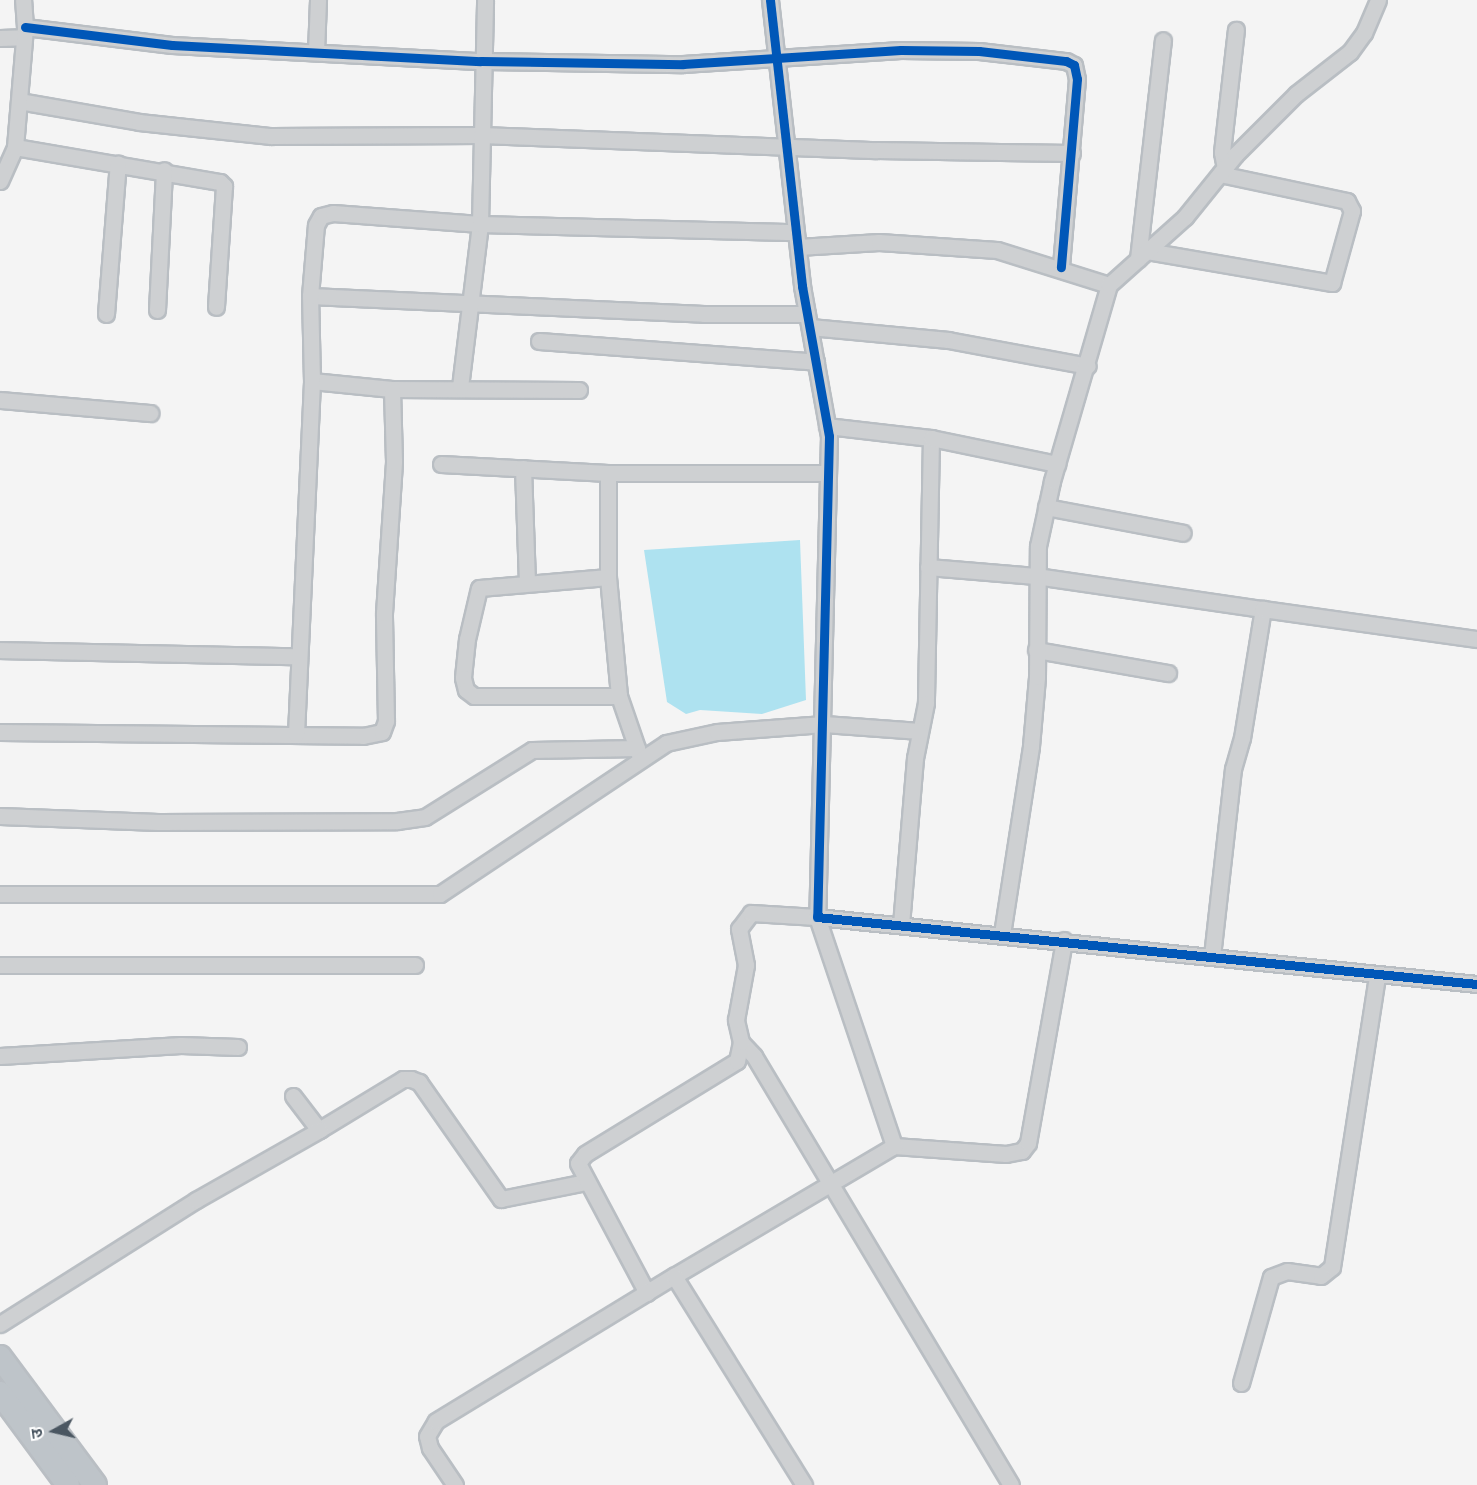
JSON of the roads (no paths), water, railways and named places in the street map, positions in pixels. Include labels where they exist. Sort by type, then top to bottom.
[{"type":"highway","points":[[0,1357],[95,1485]]},
{"type":"highway","points":[[0,1393],[68,1485]]},
{"type":"street","points":[[0,181],[15,147],[24,32],[23,0]]},
{"type":"street","points":[[316,52],[318,0]]},
{"type":"street","points":[[460,387],[480,224],[481,61],[485,0]]},
{"type":"street","points":[[770,0],[797,239],[827,426],[824,724],[817,917],[894,1146]]},
{"type":"street","points":[[1002,934],[1031,746],[1036,650],[1036,576],[1046,507],[1088,366],[1108,285],[1185,217],[1222,171],[1296,94],[1350,52],[1364,33],[1378,0]]},
{"type":"street","points":[[1222,171],[1222,152],[1236,30]]},
{"type":"street","points":[[0,38],[24,32],[172,45],[481,61],[683,64],[776,59],[861,50],[956,50],[1066,61],[1074,65],[1077,79],[1061,267]]},
{"type":"street","points":[[1142,255],[1162,40]]},
{"type":"street","points":[[19,101],[139,122],[271,136],[481,135],[1072,153]]},
{"type":"street","points":[[0,127],[16,127]]},
{"type":"street","points":[[15,147],[216,178],[224,186],[216,307]]},
{"type":"street","points":[[106,314],[118,163]]},
{"type":"street","points":[[157,310],[164,170]]},
{"type":"street","points":[[1142,255],[1332,283],[1352,212],[1347,201],[1222,171]]},
{"type":"street","points":[[296,734],[297,656],[312,381],[310,296],[316,225],[321,216],[333,213],[480,224],[879,242],[996,250],[1061,267],[1108,285]]},
{"type":"street","points":[[310,296],[809,320],[948,340],[1088,366]]},
{"type":"street","points":[[539,341],[816,362]]},
{"type":"street","points":[[312,381],[392,389],[460,387],[579,390]]},
{"type":"street","points":[[0,732],[375,735],[382,732],[386,721],[384,613],[394,461],[392,389]]},
{"type":"street","points":[[0,400],[150,413]]},
{"type":"street","points":[[827,426],[931,438],[1057,465]]},
{"type":"street","points":[[901,923],[920,731],[926,704],[931,438]]},
{"type":"street","points":[[441,464],[608,473],[827,473]]},
{"type":"street","points":[[523,468],[527,583]]},
{"type":"street","points":[[608,473],[608,577],[619,696],[639,754]]},
{"type":"street","points":[[1046,507],[1183,533]]},
{"type":"street","points":[[928,567],[1036,576],[1477,639]]},
{"type":"street","points":[[608,577],[479,588],[467,639],[463,678],[466,690],[474,696],[619,696]]},
{"type":"street","points":[[1212,956],[1233,769],[1242,738],[1263,609]]},
{"type":"street","points":[[0,650],[297,656]]},
{"type":"street","points":[[1036,650],[1168,673]]},
{"type":"street","points":[[0,894],[440,894],[639,754],[666,743],[717,732],[824,724],[920,731]]},
{"type":"street","points":[[0,816],[158,822],[397,821],[425,817],[532,750],[639,754]]},
{"type":"street","points":[[647,1293],[586,1182],[578,1163],[585,1154],[737,1061],[741,1042],[736,1020],[746,965],[739,929],[751,913],[901,923],[1377,976],[1477,984]]},
{"type":"street","points":[[455,1485],[430,1448],[427,1436],[436,1421],[830,1183],[894,1146],[1006,1154],[1022,1151],[1028,1143],[1064,940]]},
{"type":"street","points":[[0,965],[415,965]]},
{"type":"street","points":[[1241,1383],[1271,1277],[1287,1271],[1321,1276],[1332,1267],[1377,976]]},
{"type":"street","points":[[741,1042],[754,1056],[1011,1485]]},
{"type":"street","points":[[0,1056],[181,1045],[238,1047]]},
{"type":"street","points":[[0,1324],[196,1200],[404,1079],[419,1082],[501,1199],[586,1182]]},
{"type":"street","points":[[293,1096],[319,1130]]},
{"type":"street","points":[[674,1276],[804,1485]]},
{"type":"water","points":[[800,540],[806,700],[762,714],[700,710],[686,714],[667,702],[644,550]]}]
